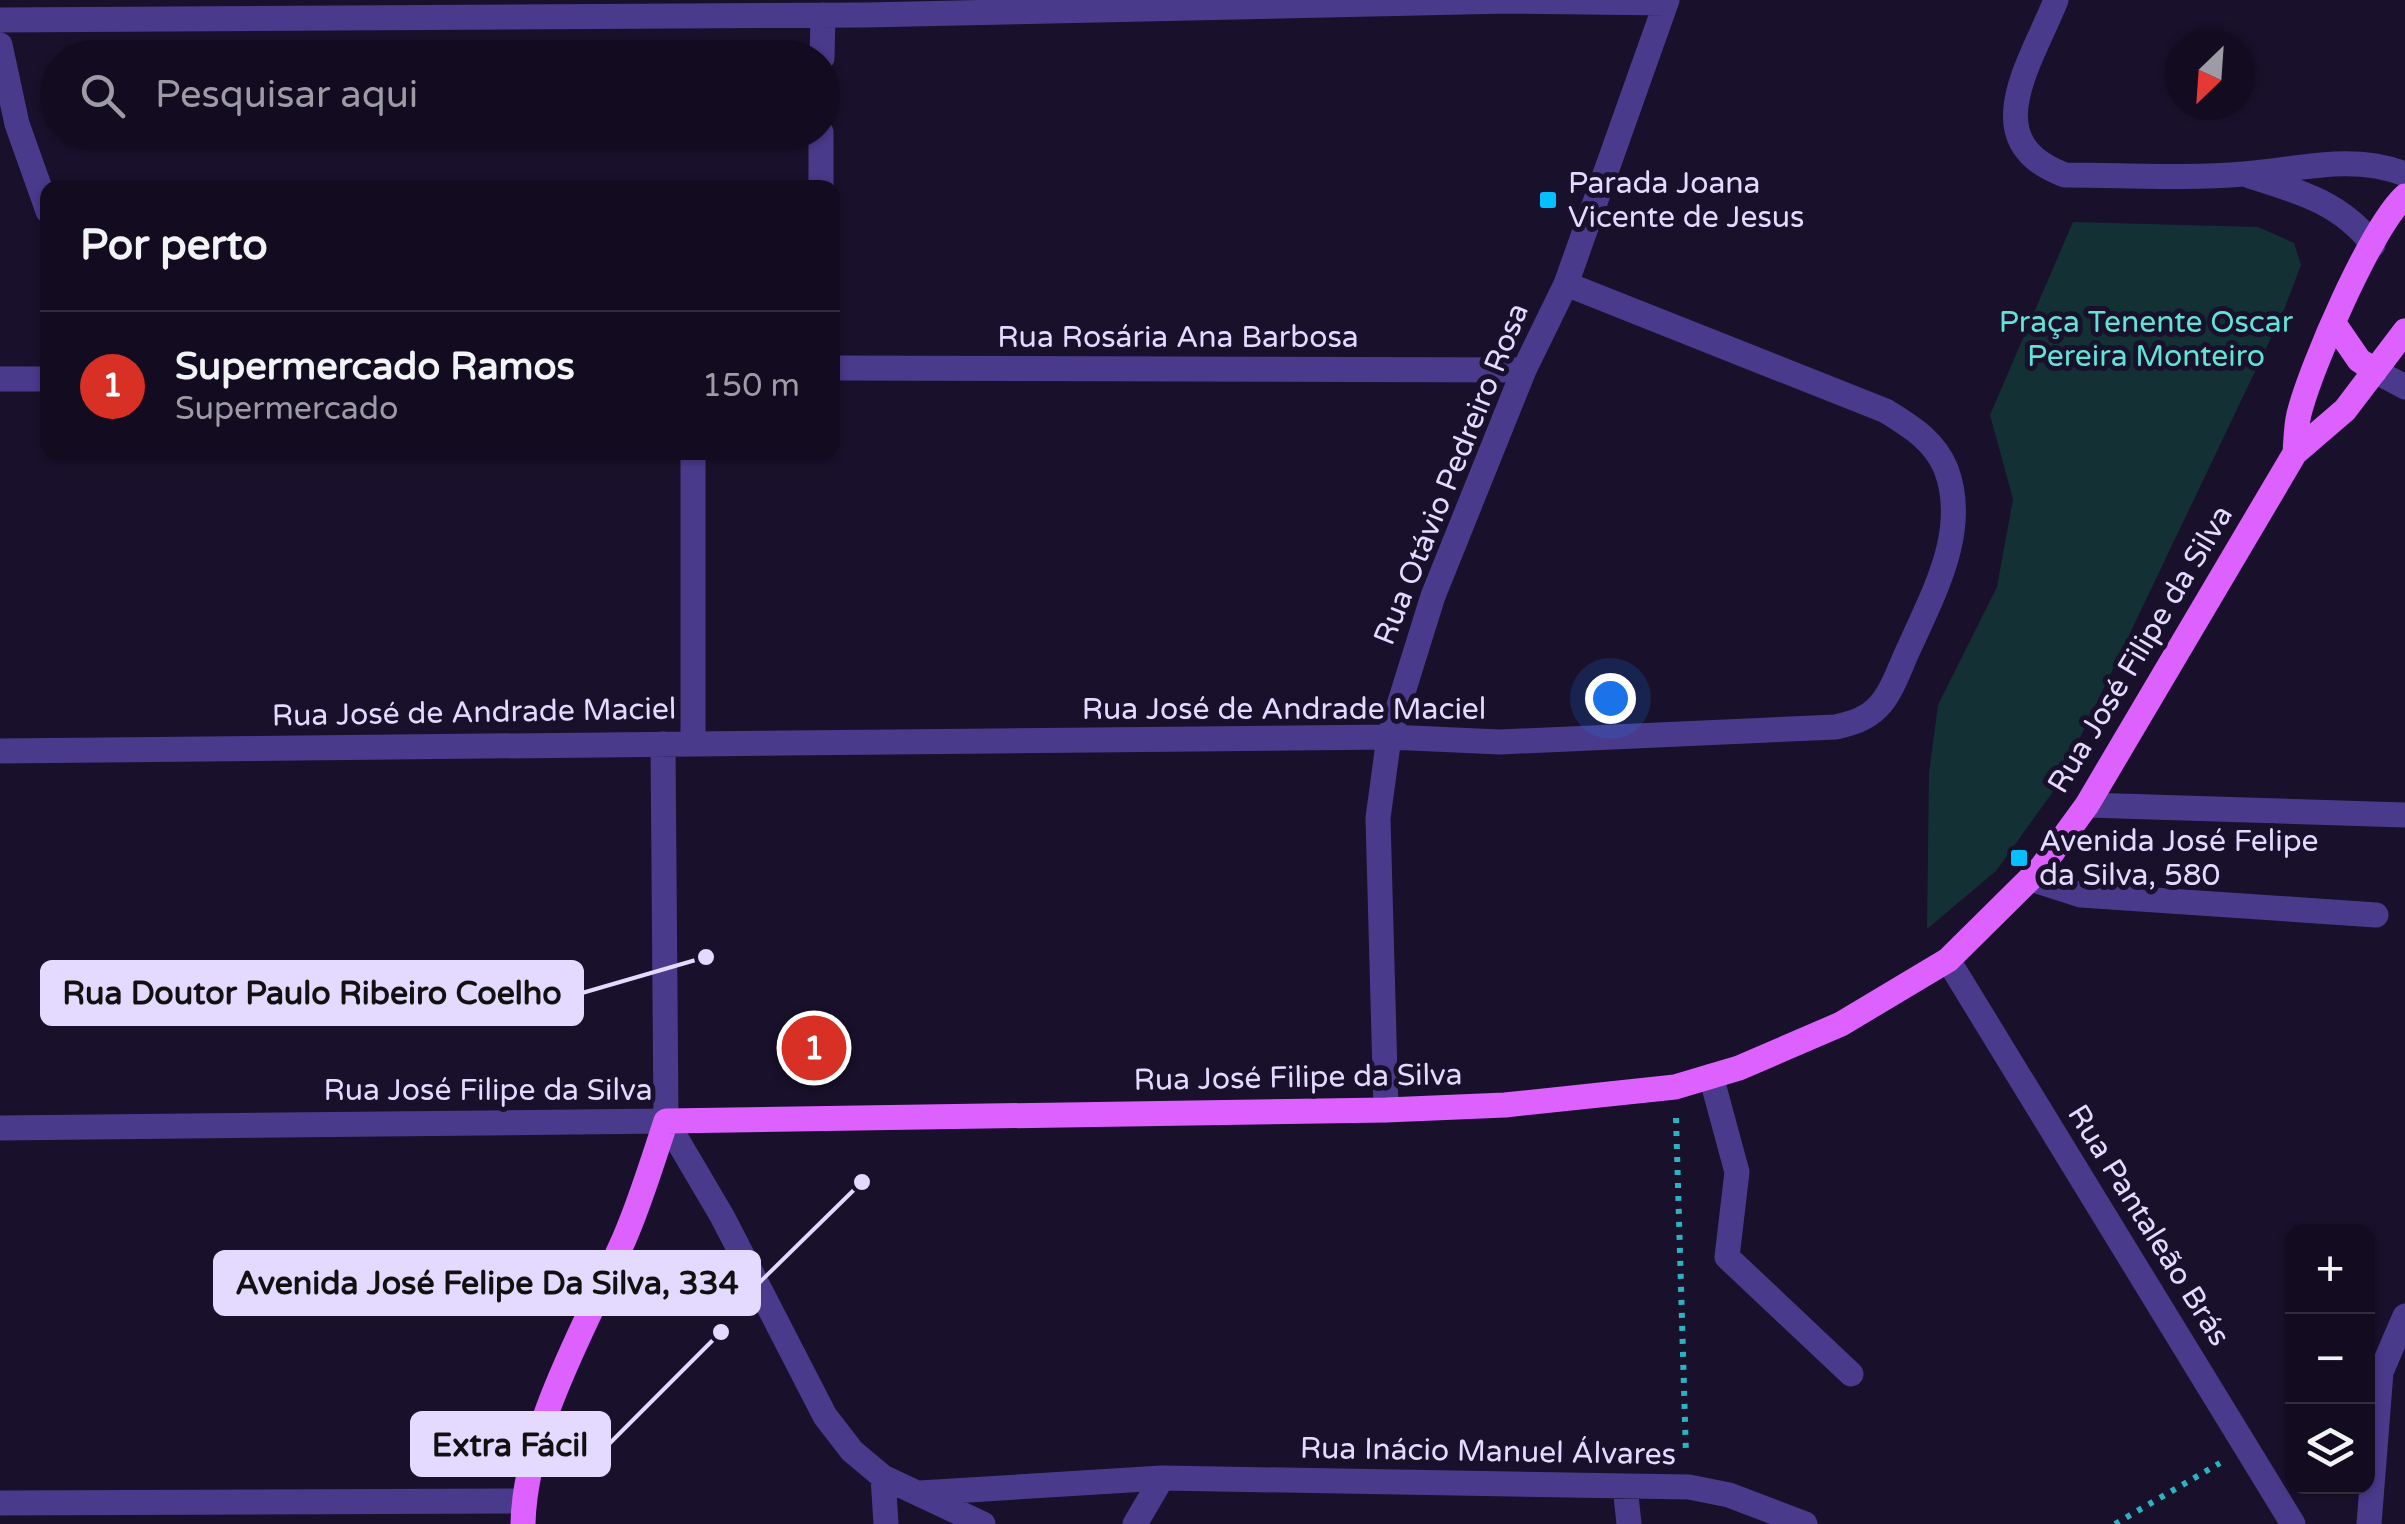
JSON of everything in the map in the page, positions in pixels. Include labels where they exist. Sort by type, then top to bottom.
[{"type":"main road","name":"Rua José Filipe da Silva","points":[[2295,452],[2299,416],[2335,325],[2383,223],[2405,196]]},
{"type":"main road","points":[[2335,325],[2359,360],[2375,371]]},
{"type":"main road","name":"Rua José Filipe da Silva","points":[[666,1122],[1505,1105],[1675,1087],[1840,1024],[1948,960],[2031,878],[2087,805],[2295,452],[2345,410],[2405,331]]},
{"type":"main road","points":[[523,1513],[548,1414],[628,1230],[666,1122]]},
{"type":"street","points":[[2056,0],[2017,102],[2014,127],[2029,157],[2065,176],[2246,174],[2304,163],[2390,168],[2405,174]]},
{"type":"street","points":[[0,20],[822,15],[865,8],[1666,2]]},
{"type":"street","name":"Rua Otávio Pedreiro Rosa","points":[[1386,1110],[1378,818],[1388,736],[1433,596],[1524,370],[1566,284],[1666,2]]},
{"type":"street","points":[[822,15],[822,40]]},
{"type":"street","points":[[0,45],[17,124],[40,189]]},
{"type":"street","points":[[821,180],[822,150]]},
{"type":"street","points":[[2246,174],[2332,206],[2356,222],[2373,245]]},
{"type":"street","name":"Rua José de Andrade Maciel","points":[[0,751],[694,741],[1256,741],[1388,736],[1500,742],[1836,727],[1861,720],[1878,707],[1890,688],[1942,575],[1954,504],[1945,468],[1926,437],[1886,411],[1566,284]]},
{"type":"street","name":"Rua Rosária Ana Barbosa","points":[[840,368],[1524,370]]},
{"type":"street","points":[[2375,371],[2405,387]]},
{"type":"street","points":[[0,380],[40,378]]},
{"type":"street","points":[[693,460],[694,741]]},
{"type":"street","points":[[663,744],[666,1122],[722,1216],[825,1416],[852,1451],[884,1477],[983,1524]]},
{"type":"street","points":[[2087,805],[2405,815]]},
{"type":"street","points":[[2031,878],[2081,895],[2376,915]]},
{"type":"street","name":"Rua Pantaleão Brás","points":[[1948,960],[2293,1524]]},
{"type":"street","points":[[1711,1076],[1738,1172],[1728,1256],[1851,1374]]},
{"type":"street","name":"Rua José Filipe da Silva","points":[[0,1128],[666,1122]]},
{"type":"street","points":[[2369,1524],[2380,1372],[2405,1316]]},
{"type":"street","points":[[884,1477],[886,1524]]},
{"type":"street","points":[[1135,1524],[1162,1478]]},
{"type":"street","name":"Rua Inácio Manuel Álvares","points":[[916,1494],[1162,1478],[1689,1486],[1746,1500],[1805,1524]]},
{"type":"street","points":[[1625,1486],[1629,1524]]},
{"type":"street","points":[[0,1503],[523,1513]]},
{"type":"path","points":[[1675,1087],[1689,1486]]},
{"type":"path","points":[[2116,1524],[2247,1447]]},
{"type":"green space","name":"Praça Tenente Oscar Pereira Monteiro","points":[[2073,222],[2258,227],[2294,243],[2301,265],[2282,315],[2057,786],[1996,871],[1927,929],[1929,773],[1938,705],[1997,587],[2013,499],[1990,415]]},
{"type":"place","name":"Parada Joana Vicente de Jesus","points":[[1548,200]]},
{"type":"place","name":"Avenida José Felipe da Silva, 580","points":[[2019,858]]},
{"type":"place","name":"Rua Doutor Paulo Ribeiro Coelho","points":[[706,957]]},
{"type":"place","name":"Supermercado Ramos","points":[[814,1048]]},
{"type":"place","name":"Avenida José Felipe Da Silva, 334","points":[[862,1182]]},
{"type":"place","name":"Extra Fácil","points":[[721,1332]]}]
